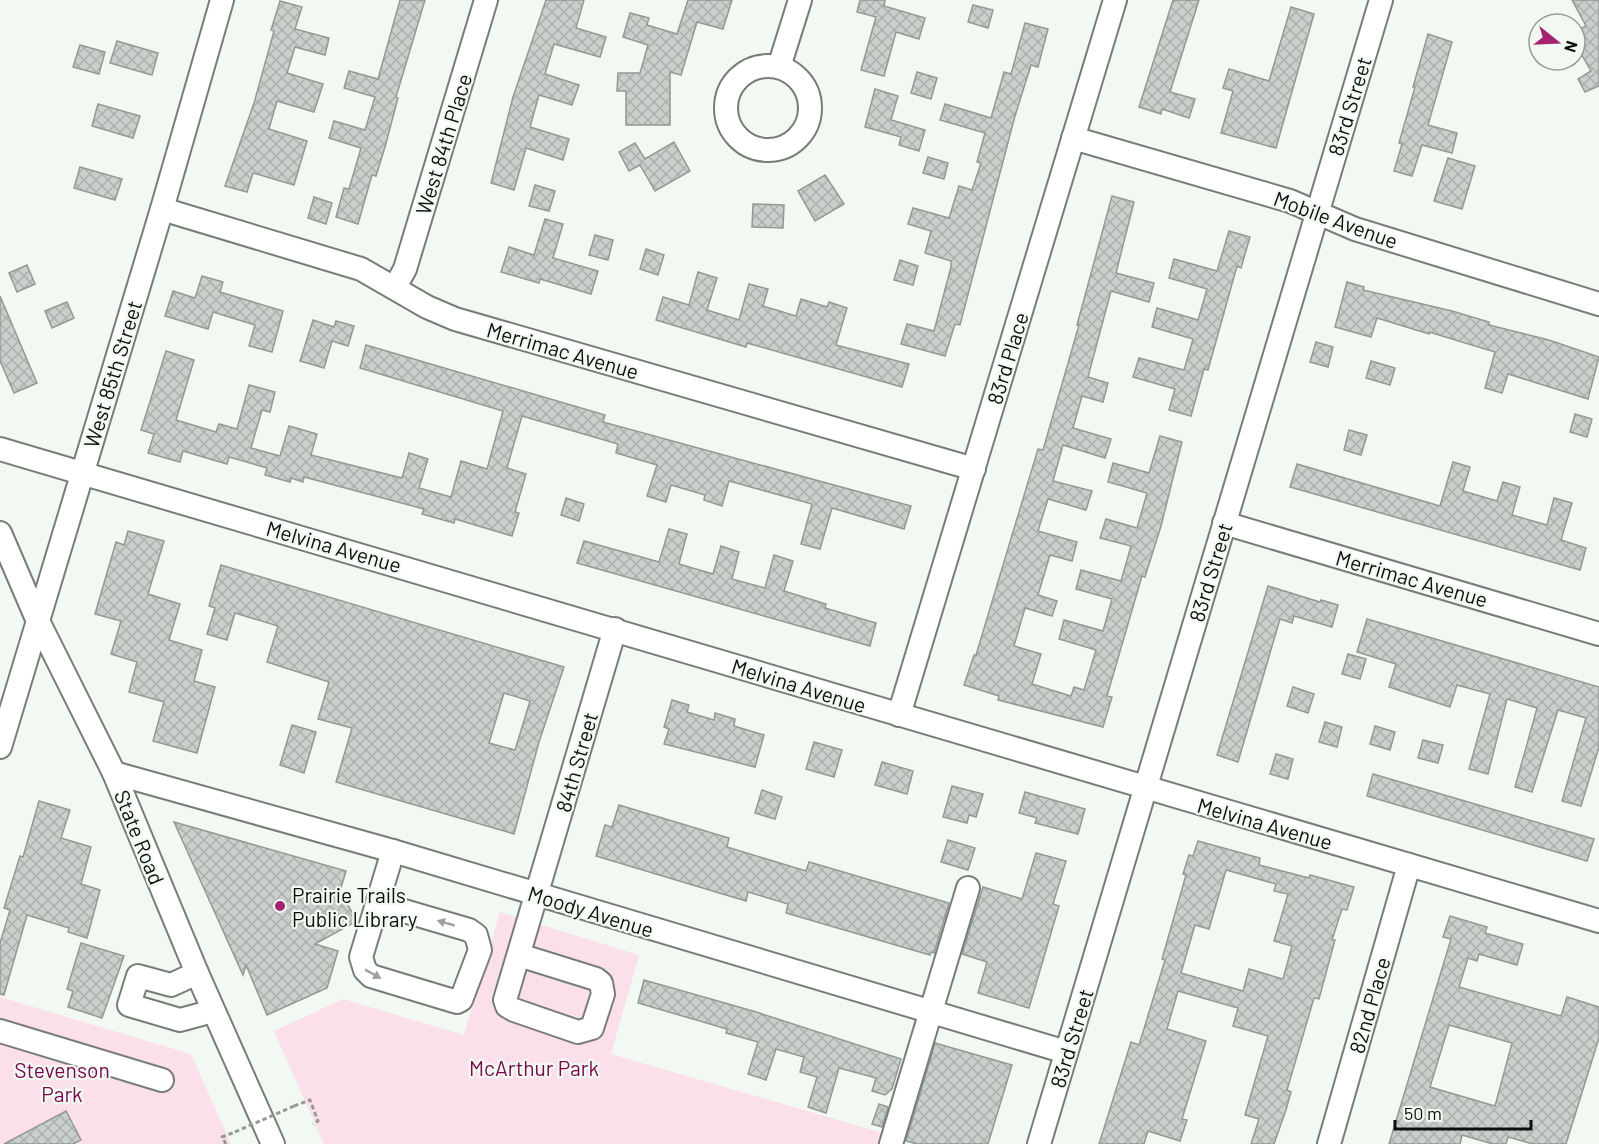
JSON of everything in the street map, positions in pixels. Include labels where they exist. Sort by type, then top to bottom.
[{"type":"street","name":"West 85th Street","points":[[1,741],[162,209],[222,0]]},
{"type":"street","name":"West 84th Place","points":[[395,286],[405,269],[486,0]]},
{"type":"street","points":[[779,68],[800,0]]},
{"type":"street","name":"83rd Place","points":[[899,715],[1115,0]]},
{"type":"street","name":"83rd Street","points":[[1039,1144],[1381,0]]},
{"type":"street","name":"Mobile Avenue","points":[[1073,138],[1290,201],[1355,229],[1599,304]]},
{"type":"street","name":"Merrimac Avenue","points":[[162,209],[361,269],[395,286],[427,307],[455,319],[974,469]]},
{"type":"street","name":"Melvina Avenue","points":[[0,448],[1599,921]]},
{"type":"street","name":"Merrimac Avenue","points":[[1224,523],[1599,634]]},
{"type":"street","name":"State Road","points":[[0,533],[37,619],[114,773],[213,1011],[273,1144]]},
{"type":"street","name":"84th Street","points":[[519,955],[615,629]]},
{"type":"street","name":"Moody Avenue","points":[[114,773],[393,851],[1066,1052]]},
{"type":"street","points":[[377,903],[470,930],[476,935],[480,950],[461,1000],[457,1002],[371,976],[365,970],[361,957],[377,903],[393,851]]},
{"type":"street","name":"82nd Place","points":[[1329,1144],[1409,865]]},
{"type":"street","points":[[891,1144],[968,888]]},
{"type":"street","points":[[197,973],[171,985],[138,976],[129,1005],[180,1020],[213,1011]]},
{"type":"street","points":[[171,985],[186,1018]]},
{"type":"street","points":[[0,1031],[162,1080]]},
{"type":"path","points":[[226,1144],[222,1137],[310,1100],[318,1121],[313,1124]]},
{"type":"green space","name":"McArthur Park","points":[[500,912],[639,955],[611,1054],[883,1133],[880,1144],[324,1144],[274,1031],[343,999],[464,1035]]},
{"type":"green space","name":"Stevenson Park","points":[[0,997],[191,1054],[231,1144],[0,1144]]},
{"type":"building","points":[[400,0],[425,0],[396,97],[398,98],[385,147],[376,176],[372,175],[358,224],[336,217],[344,188],[349,189],[361,148],[329,138],[334,121],[365,130],[375,97],[344,88],[349,71],[378,79]]},
{"type":"building","points":[[546,0],[584,0],[576,28],[606,37],[600,57],[554,44],[545,74],[579,85],[572,105],[539,95],[530,127],[569,139],[563,160],[526,148],[514,190],[491,183],[513,97]]},
{"type":"building","points":[[688,0],[732,0],[723,29],[697,22],[681,75],[670,72],[670,125],[626,125],[626,91],[617,91],[618,73],[640,73],[648,45],[623,37],[630,13],[649,18],[647,25],[677,34]]},
{"type":"building","points":[[860,0],[885,0],[884,6],[925,18],[919,39],[896,32],[884,76],[861,70],[876,17],[857,12]]},
{"type":"building","points":[[1173,0],[1199,0],[1170,92],[1195,99],[1189,118],[1162,109],[1161,114],[1139,107]]},
{"type":"building","points":[[1572,0],[1599,0],[1599,86],[1585,92],[1578,79],[1591,71],[1587,64],[1587,12],[1578,12]]},
{"type":"building","points":[[280,1],[302,7],[295,29],[329,38],[325,55],[295,47],[287,73],[323,84],[314,112],[277,101],[269,129],[307,141],[294,185],[253,173],[247,192],[225,186],[254,103]]},
{"type":"building","points":[[973,5],[993,10],[988,28],[968,22]]},
{"type":"building","points":[[1291,7],[1314,14],[1276,148],[1221,133],[1233,91],[1223,88],[1229,69],[1269,81]]},
{"type":"building","points":[[1025,23],[1048,29],[1038,67],[1031,65],[1015,116],[960,325],[955,324],[945,356],[901,344],[907,324],[934,331],[951,267],[951,261],[925,253],[931,231],[908,224],[913,208],[949,218],[959,186],[972,190],[981,163],[977,162],[985,133],[940,120],[945,104],[991,118],[1004,72],[1011,74]]},
{"type":"building","points":[[1428,34],[1452,42],[1428,125],[1457,133],[1452,153],[1422,145],[1412,176],[1394,171],[1402,144],[1399,143]]},
{"type":"building","points":[[117,41],[158,53],[152,75],[110,63]]},
{"type":"building","points":[[80,45],[105,52],[99,74],[73,67]]},
{"type":"building","points":[[917,72],[937,78],[931,99],[911,93]]},
{"type":"building","points":[[875,89],[898,96],[891,120],[925,130],[919,151],[899,145],[901,137],[865,127]]},
{"type":"building","points":[[98,104],[140,116],[133,138],[92,126]]},
{"type":"building","points":[[674,142],[690,171],[655,191],[640,165],[629,171],[619,152],[635,143],[645,159]]},
{"type":"building","points":[[928,157],[948,163],[944,179],[923,173]]},
{"type":"building","points":[[1448,158],[1475,166],[1462,209],[1434,201]]},
{"type":"building","points":[[80,167],[122,179],[115,200],[74,188]]},
{"type":"building","points":[[825,175],[844,204],[815,221],[798,191]]},
{"type":"building","points":[[535,185],[555,191],[549,211],[529,206]]},
{"type":"building","points":[[1112,196],[1134,202],[1116,273],[1154,283],[1149,302],[1111,291],[1088,377],[1108,383],[1103,402],[1082,396],[1073,428],[1111,439],[1105,458],[1063,445],[1053,481],[1092,491],[1086,510],[1048,499],[1038,531],[1077,542],[1072,561],[1050,555],[1038,595],[1057,601],[1052,616],[1025,608],[1014,646],[1041,654],[1032,684],[1071,696],[1074,687],[1084,690],[1096,650],[1059,639],[1064,620],[1103,631],[1112,599],[1076,589],[1081,570],[1121,581],[1131,546],[1100,538],[1106,519],[1137,528],[1147,493],[1108,482],[1113,463],[1149,473],[1160,436],[1182,442],[1161,526],[1145,577],[1142,576],[1107,696],[1112,697],[1103,727],[998,700],[999,696],[964,685],[974,655],[976,655],[1038,449],[1043,450],[1079,325],[1077,325]]},
{"type":"building","points":[[314,197],[332,203],[326,224],[308,218]]},
{"type":"building","points":[[753,204],[784,205],[783,228],[752,227]]},
{"type":"building","points":[[545,219],[563,224],[553,258],[598,271],[591,294],[540,279],[539,283],[501,272],[509,247],[534,255]]},
{"type":"building","points":[[1229,231],[1250,237],[1241,268],[1237,266],[1208,370],[1204,369],[1191,416],[1169,410],[1175,389],[1133,377],[1139,358],[1184,370],[1193,339],[1152,327],[1157,308],[1198,320],[1207,289],[1169,278],[1174,259],[1217,271]]},
{"type":"building","points":[[595,235],[613,240],[608,260],[589,255]]},
{"type":"building","points":[[646,249],[664,255],[658,275],[640,269]]},
{"type":"building","points":[[900,260],[918,266],[913,285],[894,280]]},
{"type":"building","points":[[27,265],[35,284],[17,292],[9,273]]},
{"type":"building","points":[[698,272],[717,278],[707,310],[739,320],[749,284],[768,289],[763,306],[796,316],[801,299],[827,307],[829,302],[847,308],[836,345],[909,364],[902,387],[747,343],[746,347],[656,320],[663,297],[689,305]]},
{"type":"building","points":[[202,276],[223,282],[220,292],[283,311],[272,352],[249,346],[255,325],[213,312],[208,329],[165,316],[173,291],[195,298]]},
{"type":"building","points":[[1347,282],[1364,287],[1363,290],[1452,311],[1489,322],[1489,325],[1549,340],[1599,357],[1588,399],[1508,374],[1502,393],[1485,388],[1495,352],[1429,332],[1429,334],[1377,318],[1371,337],[1335,327]]},
{"type":"building","points":[[0,296],[37,383],[14,393],[0,361]]},
{"type":"building","points":[[67,302],[74,318],[52,328],[45,311]]},
{"type":"building","points":[[313,320],[334,327],[336,321],[354,326],[348,346],[332,341],[324,368],[300,361]]},
{"type":"building","points":[[1316,342],[1333,347],[1328,367],[1310,362]]},
{"type":"building","points":[[366,345],[605,415],[603,422],[911,506],[904,529],[832,508],[820,549],[801,544],[812,504],[729,481],[722,506],[704,500],[705,495],[671,485],[666,502],[647,496],[657,465],[616,453],[618,444],[522,416],[507,468],[526,474],[515,512],[519,513],[512,536],[455,519],[454,523],[422,514],[424,509],[304,477],[303,482],[291,478],[290,482],[265,475],[267,468],[229,457],[227,464],[183,451],[180,462],[148,453],[154,434],[141,430],[166,351],[194,360],[176,420],[216,432],[219,424],[237,429],[249,385],[275,392],[270,412],[262,410],[251,448],[280,456],[289,426],[317,434],[311,455],[402,478],[409,453],[428,459],[419,488],[451,497],[461,461],[487,469],[503,411],[360,368]]},
{"type":"building","points":[[1371,361],[1395,368],[1390,385],[1366,378]]},
{"type":"building","points":[[1575,414],[1592,419],[1587,437],[1570,432]]},
{"type":"building","points":[[1349,430],[1367,435],[1361,455],[1344,450]]},
{"type":"building","points":[[1453,462],[1470,467],[1463,491],[1497,501],[1503,482],[1520,487],[1512,515],[1547,525],[1554,498],[1572,503],[1561,540],[1586,548],[1580,570],[1290,487],[1297,464],[1440,506]]},
{"type":"building","points":[[566,498],[584,504],[579,521],[561,515]]},
{"type":"building","points":[[669,529],[687,534],[679,564],[713,574],[721,546],[739,552],[732,579],[765,588],[774,555],[793,561],[784,591],[826,604],[825,608],[876,623],[870,646],[577,563],[584,541],[659,562]]},
{"type":"building","points":[[128,531],[164,541],[148,594],[180,604],[169,640],[202,650],[194,681],[215,687],[197,753],[153,741],[164,702],[129,692],[137,662],[111,654],[121,621],[95,614],[116,542],[124,545]]},
{"type":"building","points":[[221,565],[564,667],[539,742],[514,834],[336,782],[352,728],[318,719],[329,682],[267,662],[278,626],[235,613],[227,640],[207,634],[215,608],[209,606]],"holes":[[[504,693],[530,701],[515,750],[489,743]]]},
{"type":"building","points":[[1268,586],[1320,602],[1321,600],[1338,605],[1332,627],[1294,616],[1292,623],[1280,619],[1238,762],[1217,755]]},
{"type":"building","points":[[1367,619],[1599,687],[1599,747],[1581,806],[1562,801],[1586,718],[1558,710],[1532,792],[1515,787],[1537,708],[1507,699],[1488,774],[1469,769],[1490,694],[1457,685],[1450,707],[1389,687],[1396,664],[1357,652]]},
{"type":"building","points":[[1348,654],[1366,659],[1360,679],[1342,674]]},
{"type":"building","points":[[1293,687],[1314,694],[1308,713],[1287,706]]},
{"type":"building","points":[[672,700],[689,705],[687,712],[714,720],[715,713],[735,719],[734,726],[764,735],[755,767],[664,744],[669,729],[664,727]]},
{"type":"building","points":[[1325,722],[1342,727],[1337,747],[1319,742]]},
{"type":"building","points":[[292,725],[316,732],[304,773],[280,765]]},
{"type":"building","points":[[1375,726],[1395,732],[1390,750],[1370,744]]},
{"type":"building","points":[[1423,740],[1443,745],[1438,763],[1418,758]]},
{"type":"building","points":[[814,742],[842,750],[834,777],[806,769]]},
{"type":"building","points":[[1276,754],[1293,759],[1288,779],[1270,774]]},
{"type":"building","points":[[882,762],[913,771],[907,794],[875,785]]},
{"type":"building","points":[[1373,774],[1594,839],[1587,861],[1367,796]]},
{"type":"building","points":[[952,786],[983,794],[976,817],[969,815],[967,823],[943,817]]},
{"type":"building","points":[[762,790],[782,797],[775,819],[755,813]]},
{"type":"building","points":[[1025,792],[1085,809],[1078,834],[1035,823],[1037,818],[1019,813]]},
{"type":"building","points":[[39,801],[70,810],[61,838],[91,847],[81,884],[100,890],[87,938],[68,932],[69,928],[27,915],[4,995],[0,994],[0,943],[10,910],[4,908],[20,856],[23,857]]},
{"type":"building","points":[[619,805],[729,838],[727,847],[806,871],[809,862],[949,903],[934,953],[931,952],[930,955],[786,913],[788,904],[748,892],[746,901],[596,856],[605,825],[612,827]]},
{"type":"building","name":"Prairie Trails Public Library","points":[[174,822],[346,871],[340,891],[357,921],[315,944],[338,951],[327,988],[267,1015],[246,965],[243,975]]},
{"type":"building","points":[[948,840],[975,848],[968,870],[941,862]]},
{"type":"building","points":[[1198,841],[1260,858],[1259,865],[1354,887],[1347,910],[1342,909],[1332,940],[1335,940],[1319,999],[1314,998],[1287,1090],[1291,1092],[1286,1110],[1274,1144],[1251,1144],[1259,1119],[1245,1115],[1268,1036],[1233,1026],[1238,1008],[1178,991],[1167,1029],[1206,1041],[1182,1119],[1187,1120],[1180,1141],[1148,1131],[1144,1144],[1099,1144],[1131,1042],[1139,1045],[1165,960],[1162,959],[1186,875],[1183,874],[1189,855],[1193,856]],"holes":[[[1226,870],[1276,884],[1274,891],[1288,894],[1274,941],[1292,946],[1283,979],[1249,969],[1243,991],[1181,973],[1195,925],[1209,929]]]},
{"type":"building","points":[[1036,853],[1066,861],[1053,904],[1059,906],[1029,1008],[978,993],[987,962],[962,954],[983,887],[1022,899]]},
{"type":"building","points":[[1450,916],[1487,927],[1485,933],[1523,944],[1517,965],[1479,954],[1477,961],[1468,958],[1459,987],[1561,1016],[1567,997],[1599,1007],[1599,1038],[1566,1144],[1533,1144],[1508,1137],[1506,1144],[1493,1144],[1462,1135],[1460,1144],[1389,1144],[1451,939],[1443,937]],"holes":[[[1449,1025],[1512,1043],[1495,1106],[1430,1087]]]},
{"type":"building","points":[[81,943],[124,956],[102,1018],[68,1007],[73,991],[67,989]]},
{"type":"building","points":[[644,980],[753,1011],[901,1059],[892,1089],[885,1095],[872,1091],[876,1078],[839,1068],[826,1113],[808,1107],[817,1077],[800,1072],[804,1057],[776,1049],[766,1080],[748,1074],[758,1042],[726,1033],[727,1029],[638,1003]]},
{"type":"building","points":[[935,1043],[1012,1065],[988,1144],[917,1144],[906,1141]]},
{"type":"building","points":[[879,1104],[888,1107],[882,1127],[872,1124]]},
{"type":"building","points":[[66,1111],[81,1140],[73,1144],[4,1144]]},
{"type":"place","name":"Prairie Trails Public Library","points":[[280,906]]}]
